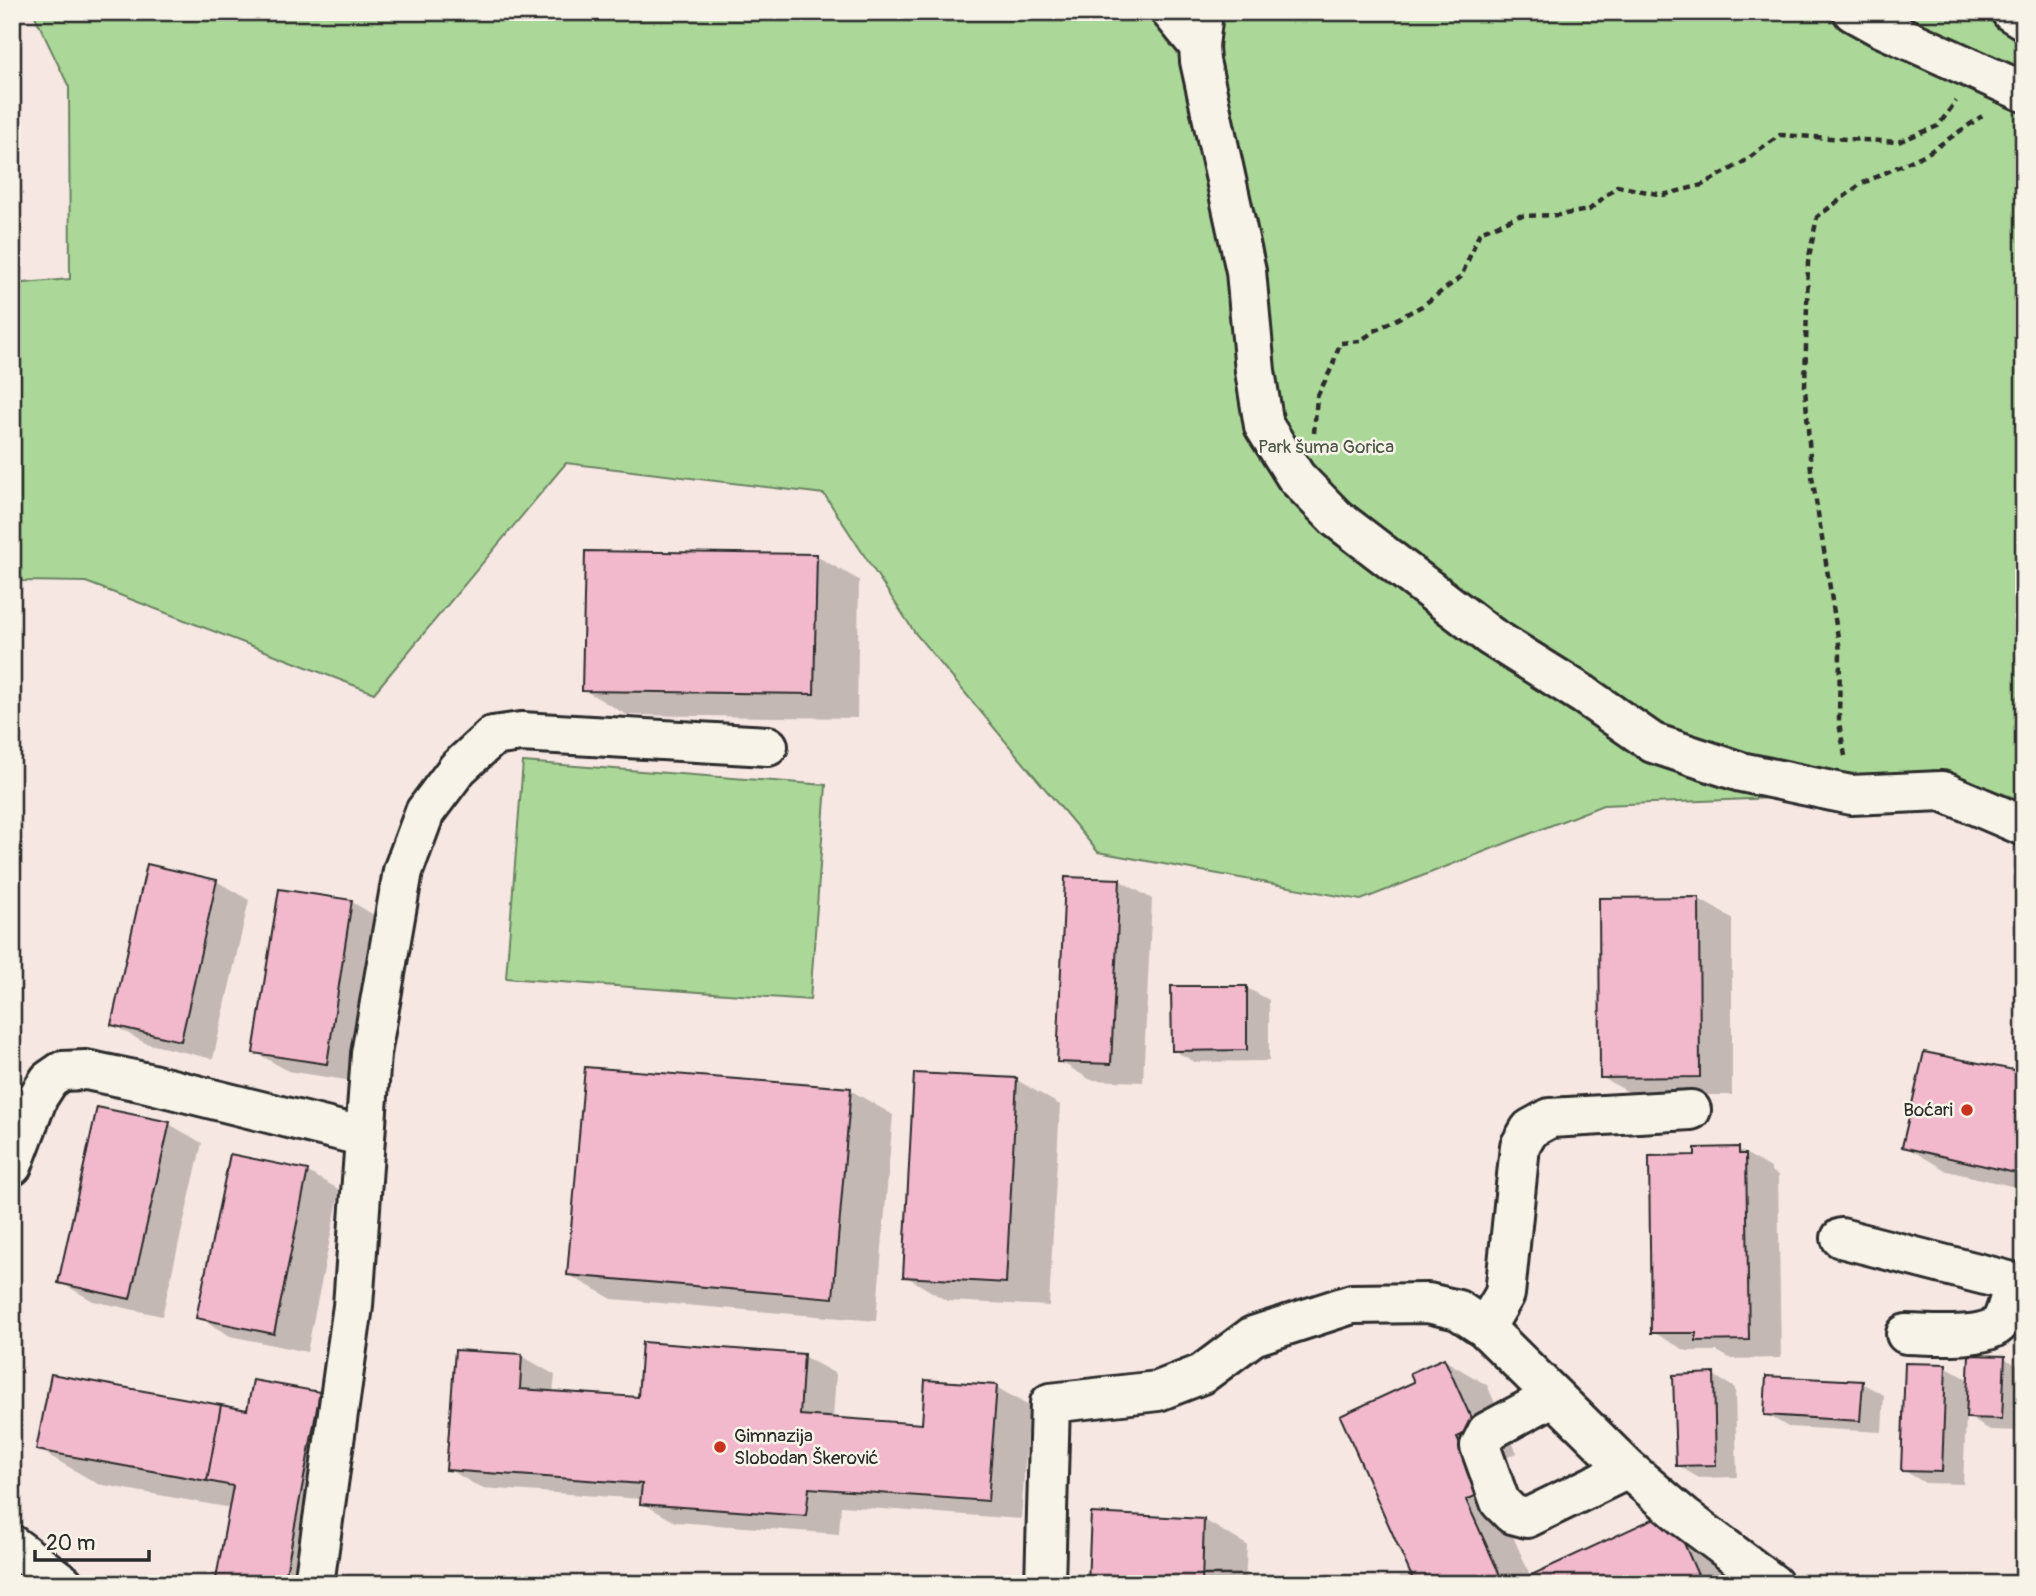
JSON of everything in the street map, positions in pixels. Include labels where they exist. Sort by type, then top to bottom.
[{"type":"street","points":[[1171,12],[1201,29],[1246,271],[1255,371],[1264,426],[1296,477],[1336,518],[1490,636],[1584,695],[1653,743],[1741,772],[1852,795],[1942,791],[2024,827]]},
{"type":"street","points":[[1853,12],[1969,67],[2008,101]]},
{"type":"street","points":[[2011,12],[2024,20]]},
{"type":"street","points":[[314,1584],[353,1306],[371,1054],[403,871],[425,812],[458,768],[493,736],[521,732],[768,746]]},
{"type":"street","points":[[12,1166],[38,1097],[49,1080],[62,1070],[86,1070],[144,1082],[365,1136]]},
{"type":"street","points":[[1485,1328],[1505,1294],[1520,1146],[1530,1129],[1550,1118],[1691,1110]]},
{"type":"street","points":[[1842,1238],[2019,1284],[2001,1322],[1981,1334],[1906,1335]]},
{"type":"street","points":[[1045,1584],[1050,1404],[1157,1391],[1202,1374],[1253,1336],[1352,1304],[1428,1303],[1458,1310],[1485,1328],[1628,1469],[1773,1584]]},
{"type":"street","points":[[1554,1396],[1487,1432],[1480,1446],[1500,1502],[1512,1514],[1527,1518],[1628,1469]]},
{"type":"street","points":[[1708,1535],[1735,1566],[1742,1584]]},
{"type":"street","points":[[12,1545],[64,1584]]},
{"type":"path","points":[[1296,477],[1316,429],[1317,397],[1340,343],[1360,341],[1422,306],[1461,277],[1480,232],[1519,216],[1559,215],[1589,210],[1617,187],[1663,195],[1702,184],[1742,163],[1780,135],[1898,142],[1938,127],[1953,108],[1969,67]]},
{"type":"path","points":[[1852,795],[1839,723],[1840,650],[1810,457],[1805,387],[1810,251],[1818,217],[1861,184],[1928,153],[2008,101]]},
{"type":"green space","name":"Park šuma Gorica","points":[[33,12],[2024,12],[2024,801],[1934,770],[1851,795],[1603,805],[1361,900],[1098,852],[915,633],[824,494],[566,463],[374,693],[86,582],[21,581],[12,558],[12,284],[70,279],[69,87]]},
{"type":"green space","points":[[523,762],[826,785],[810,1000],[506,978]]},
{"type":"building","points":[[585,551],[817,554],[814,694],[582,691]]},
{"type":"building","points":[[147,864],[217,880],[181,1041],[111,1025]]},
{"type":"building","points":[[1065,877],[1120,879],[1111,1064],[1057,1062]]},
{"type":"building","points":[[279,889],[352,900],[327,1064],[253,1053]]},
{"type":"building","points":[[1699,897],[1700,1077],[1600,1078],[1599,898]]},
{"type":"building","points":[[1171,986],[1247,986],[1247,1050],[1172,1051]]},
{"type":"building","name":"Boćari","points":[[1924,1052],[2024,1072],[2024,1175],[1902,1147]]},
{"type":"building","points":[[585,1067],[851,1088],[833,1298],[567,1275]]},
{"type":"building","points":[[914,1073],[1017,1078],[1006,1283],[903,1277]]},
{"type":"building","points":[[97,1107],[170,1122],[130,1299],[58,1283]]},
{"type":"building","points":[[1739,1147],[1739,1154],[1746,1154],[1749,1340],[1696,1341],[1696,1333],[1651,1333],[1649,1156],[1695,1155],[1695,1148]]},
{"type":"building","points":[[230,1154],[308,1170],[274,1334],[196,1318]]},
{"type":"building","name":"Gimnazija Slobodan Škerović","points":[[642,1342],[804,1354],[800,1415],[922,1424],[925,1380],[997,1385],[988,1501],[809,1488],[806,1516],[640,1504],[642,1484],[446,1470],[455,1350],[522,1354],[520,1389],[638,1397]]},
{"type":"building","points":[[1969,1355],[2005,1356],[2002,1419],[1966,1418]]},
{"type":"building","points":[[1444,1358],[1476,1429],[1457,1437],[1482,1493],[1466,1500],[1504,1584],[1415,1584],[1340,1416],[1414,1382],[1410,1373]]},
{"type":"building","points":[[1905,1363],[1946,1364],[1942,1472],[1901,1471]]},
{"type":"building","points":[[1714,1373],[1716,1465],[1676,1466],[1673,1375]]},
{"type":"building","points":[[51,1374],[221,1405],[207,1481],[36,1450]]},
{"type":"building","points":[[1766,1376],[1863,1381],[1860,1421],[1764,1415]]},
{"type":"building","points":[[253,1380],[320,1392],[284,1584],[215,1584],[233,1486],[207,1481],[221,1405],[247,1410]]},
{"type":"building","points":[[1670,1511],[1701,1582],[1512,1584]]},
{"type":"building","points":[[1091,1513],[1204,1519],[1202,1584],[1088,1584]]},
{"type":"place","name":"Boćari","points":[[1967,1110]]},
{"type":"place","name":"Gimnazija Slobodan Škerović","points":[[720,1447]]}]
